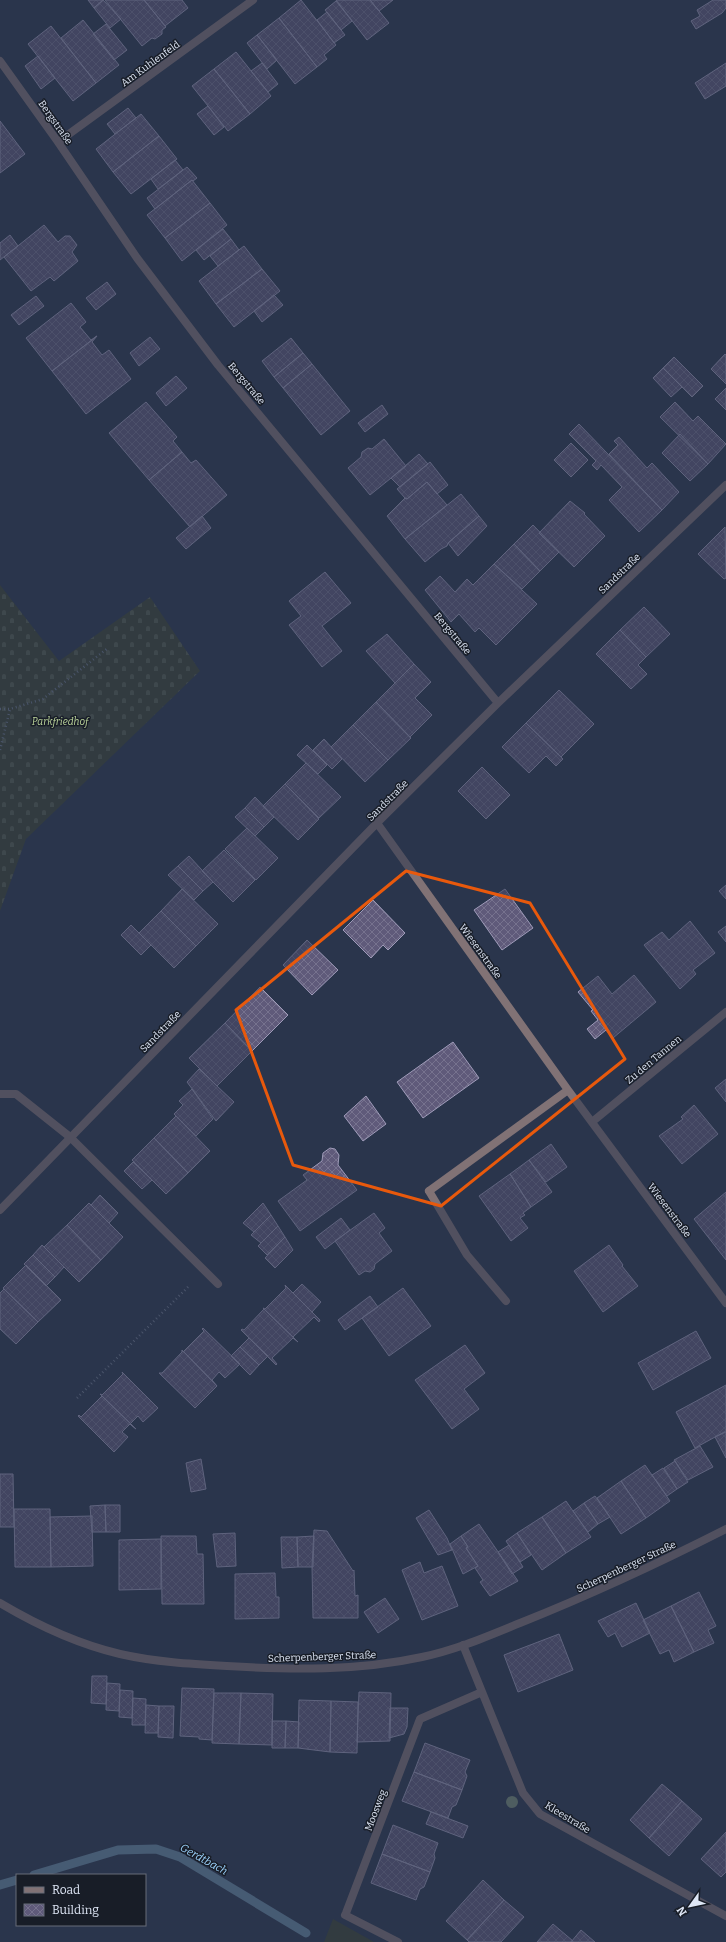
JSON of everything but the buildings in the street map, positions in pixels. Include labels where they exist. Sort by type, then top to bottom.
[{"type":"street","name":"Am Kuhlenfeld","points":[[58,142],[253,0]]},
{"type":"street","name":"Bergstraße","points":[[0,61],[58,142],[137,258],[218,365],[498,703]]},
{"type":"street","name":"Sandstraße","points":[[0,1210],[377,823],[498,703],[726,485]]},
{"type":"street","name":"Wiesenstraße","points":[[377,823],[568,1090],[726,1303]]},
{"type":"street","name":"Zu den Tannen","points":[[592,1122],[726,1012]]},
{"type":"street","points":[[506,1301],[467,1255],[429,1191],[568,1090]]},
{"type":"street","points":[[0,1094],[16,1094],[70,1137],[218,1284]]},
{"type":"street","name":"Scherpenberger Straße","points":[[0,1603],[23,1617],[73,1638],[120,1654],[184,1664],[279,1670],[366,1666],[423,1657],[463,1646],[569,1603],[660,1563],[726,1529]]},
{"type":"street","name":"Kleestraße","points":[[463,1646],[523,1793],[540,1814],[726,1916]]},
{"type":"street","name":"Moosweg","points":[[398,1942],[345,1915],[420,1719],[482,1692]]},
{"type":"path","points":[[0,709],[10,709],[43,699],[108,648]]},
{"type":"path","points":[[0,750],[10,709]]},
{"type":"path","points":[[78,1398],[204,1270]]},
{"type":"highlighted area","points":[[406,871],[530,903],[625,1059],[441,1206],[293,1165],[236,1010]]},
{"type":"green space","name":"Parkfriedhof","points":[[0,585],[59,661],[150,597],[200,671],[26,839],[0,911]]},
{"type":"green space","points":[[333,1919],[374,1942],[324,1942]]},
{"type":"waterway","name":"Gerdtbach","points":[[37,1874],[118,1850],[156,1849],[180,1857],[306,1933]]},
{"type":"waterway","name":"Gerdtbach","points":[[0,1885],[16,1880]]}]
